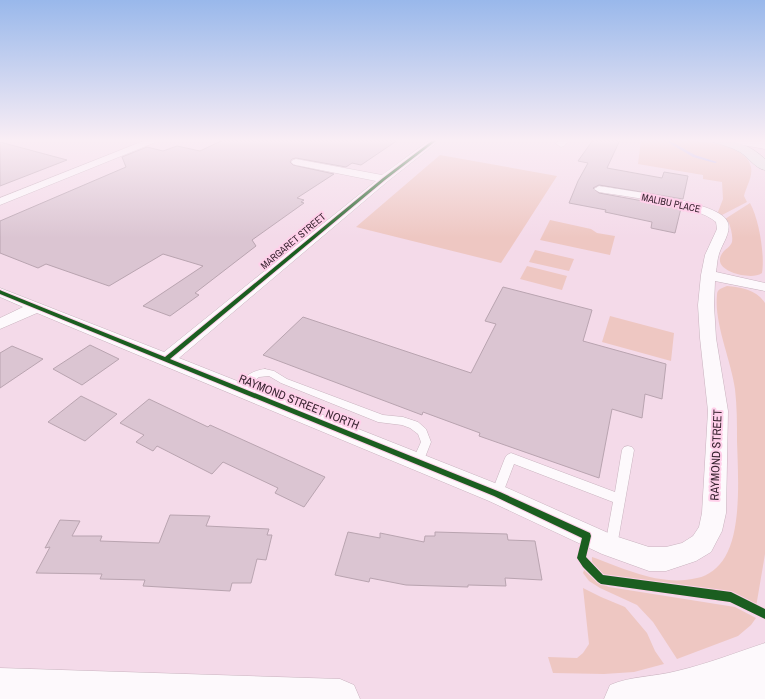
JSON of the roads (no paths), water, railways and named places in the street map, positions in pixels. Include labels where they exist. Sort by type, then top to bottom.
[{"type":"street","points":[[0,202],[73,173]]},
{"type":"street","points":[[351,173],[384,179]]},
{"type":"street","name":"MARGARET STREET","points":[[166,359],[392,173]]},
{"type":"street","name":"MALIBU PLACE","points":[[599,189],[690,205],[715,215],[722,221],[723,229],[712,255],[708,275]]},
{"type":"street","points":[[708,275],[765,287]]},
{"type":"street","name":"RAYMOND STREET","points":[[687,553],[702,544],[710,531],[714,513],[718,410],[708,338],[706,305],[708,275]]},
{"type":"street","name":"RAYMOND STREET NORTH","points":[[0,292],[497,494],[611,546],[649,559],[666,559],[687,553]]},
{"type":"street","points":[[0,324],[36,307]]},
{"type":"street","points":[[624,699],[641,698],[687,688],[765,662]]},
{"type":"street","points":[[713,679],[739,685],[765,698]]},
{"type":"street","points":[[0,687],[340,699]]},
{"type":"lane","points":[[239,389],[254,375],[265,371],[271,372],[284,381],[382,419],[403,421],[414,425],[422,432],[426,442],[418,462]]},
{"type":"lane","points":[[611,546],[628,450]]},
{"type":"lane","points":[[497,494],[511,458],[620,499]]}]
